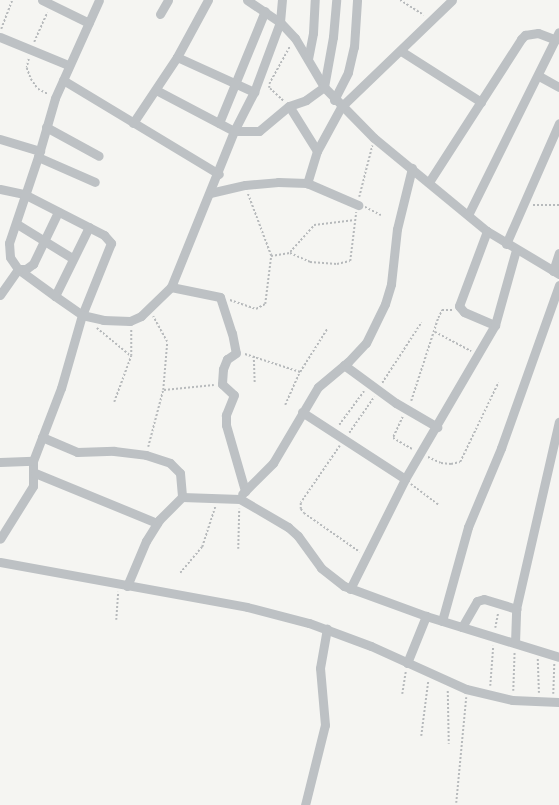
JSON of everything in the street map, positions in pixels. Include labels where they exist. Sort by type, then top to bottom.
[{"type":"street","points":[[42,0],[89,23]]},
{"type":"street","points":[[99,0],[68,65],[55,98],[39,154],[24,194],[17,224],[10,243],[10,257],[18,269],[82,315],[104,320],[130,321],[149,310],[171,287],[219,174],[234,131],[254,92],[280,22],[282,0]]},
{"type":"street","points":[[160,14],[168,0]]},
{"type":"street","points":[[133,123],[177,57],[208,0]]},
{"type":"street","points":[[247,0],[280,22],[295,38],[324,87],[341,107],[374,138],[487,231],[506,244],[556,273],[559,253]]},
{"type":"street","points":[[308,59],[313,34],[315,0]]},
{"type":"street","points":[[156,90],[234,131],[259,131],[289,106],[306,100],[324,87],[333,37],[336,0]]},
{"type":"street","points":[[334,100],[348,72],[354,47],[357,0]]},
{"type":"street","points":[[307,183],[317,151],[341,107],[401,51],[452,0]]},
{"type":"street","points":[[220,123],[265,11]]},
{"type":"street","points":[[429,182],[525,35],[538,33],[557,36],[539,76],[468,215]]},
{"type":"street","points":[[0,37],[68,65]]},
{"type":"street","points":[[401,51],[482,102]]},
{"type":"street","points":[[177,57],[254,92]]},
{"type":"street","points":[[539,76],[559,87]]},
{"type":"street","points":[[63,80],[219,174]]},
{"type":"street","points":[[289,106],[317,151]]},
{"type":"street","points":[[506,244],[559,123]]},
{"type":"street","points":[[46,127],[99,156]]},
{"type":"street","points":[[0,139],[39,154],[95,182]]},
{"type":"street","points":[[242,495],[273,463],[318,387],[344,365],[366,343],[385,304],[391,284],[397,229],[412,168]]},
{"type":"street","points":[[210,193],[245,185],[278,182],[307,183],[358,205]]},
{"type":"street","points":[[0,189],[24,194],[104,235],[111,244],[82,315],[61,388],[33,461],[35,473],[33,486],[0,539]]},
{"type":"street","points":[[18,269],[26,269],[33,264],[58,212]]},
{"type":"street","points":[[17,224],[72,258]]},
{"type":"street","points":[[55,296],[72,258],[89,227]]},
{"type":"street","points":[[487,231],[459,302],[464,312],[496,325]]},
{"type":"street","points":[[0,241],[10,243]]},
{"type":"street","points":[[350,589],[405,479],[496,325],[516,250]]},
{"type":"street","points":[[0,295],[18,269]]},
{"type":"street","points":[[442,621],[468,527],[502,448],[559,285]]},
{"type":"street","points":[[171,287],[220,297],[236,353],[227,359],[223,369],[222,384],[234,395],[226,415],[226,425],[242,495]]},
{"type":"street","points":[[344,365],[368,384],[407,410],[437,427]]},
{"type":"street","points":[[302,412],[405,479]]},
{"type":"street","points":[[515,643],[516,609],[559,422]]},
{"type":"street","points":[[42,438],[77,452],[114,451],[146,455],[176,466],[180,473],[182,497]]},
{"type":"street","points":[[0,462],[33,461]]},
{"type":"street","points":[[35,473],[157,523]]},
{"type":"street","points":[[123,585],[157,523],[167,509],[182,497],[242,495],[288,527],[298,536],[321,568],[350,589],[426,616],[557,657]]},
{"type":"street","points":[[0,562],[247,607],[327,629],[466,689],[512,700],[556,702]]},
{"type":"street","points":[[462,627],[477,601],[484,599],[516,609]]},
{"type":"street","points":[[407,663],[426,616]]},
{"type":"street","points":[[305,805],[325,725],[320,668],[327,629]]},
{"type":"path","points":[[0,33],[12,0]]},
{"type":"path","points":[[400,0],[416,12],[433,19]]},
{"type":"path","points":[[51,4],[30,50],[27,68],[31,79],[38,89],[55,98]]},
{"type":"path","points":[[289,106],[272,92],[269,84],[295,38]]},
{"type":"path","points":[[374,138],[358,205],[381,215]]},
{"type":"path","points":[[220,297],[261,308],[265,304],[270,256],[245,185]]},
{"type":"path","points":[[524,205],[559,205]]},
{"type":"path","points":[[270,256],[290,253],[310,262],[337,264],[350,260],[353,220],[314,225],[290,253]]},
{"type":"path","points":[[146,455],[163,390],[167,342],[149,310]]},
{"type":"path","points":[[464,312],[442,310],[407,410],[393,433],[393,438],[441,463],[451,464],[460,462],[498,383]]},
{"type":"path","points":[[114,402],[131,356],[130,321]]},
{"type":"path","points":[[367,557],[304,513],[301,509],[301,503],[344,439],[379,391],[394,361],[421,323]]},
{"type":"path","points":[[93,324],[131,356]]},
{"type":"path","points":[[285,405],[300,372],[328,329]]},
{"type":"path","points":[[435,332],[478,355]]},
{"type":"path","points":[[256,384],[254,356],[300,372]]},
{"type":"path","points":[[163,390],[222,384]]},
{"type":"path","points":[[333,432],[368,384]]},
{"type":"path","points":[[405,479],[439,505]]},
{"type":"path","points":[[238,548],[242,495]]},
{"type":"path","points":[[180,573],[202,547],[218,497]]},
{"type":"path","points":[[116,620],[123,585]]},
{"type":"path","points":[[489,695],[494,637],[500,603]]},
{"type":"path","points":[[512,700],[515,643]]},
{"type":"path","points":[[537,651],[539,702]]},
{"type":"path","points":[[556,702],[557,657]]},
{"type":"path","points":[[402,694],[407,663]]},
{"type":"path","points":[[421,736],[429,673]]},
{"type":"path","points":[[448,681],[449,744]]},
{"type":"path","points":[[456,803],[466,689]]}]
